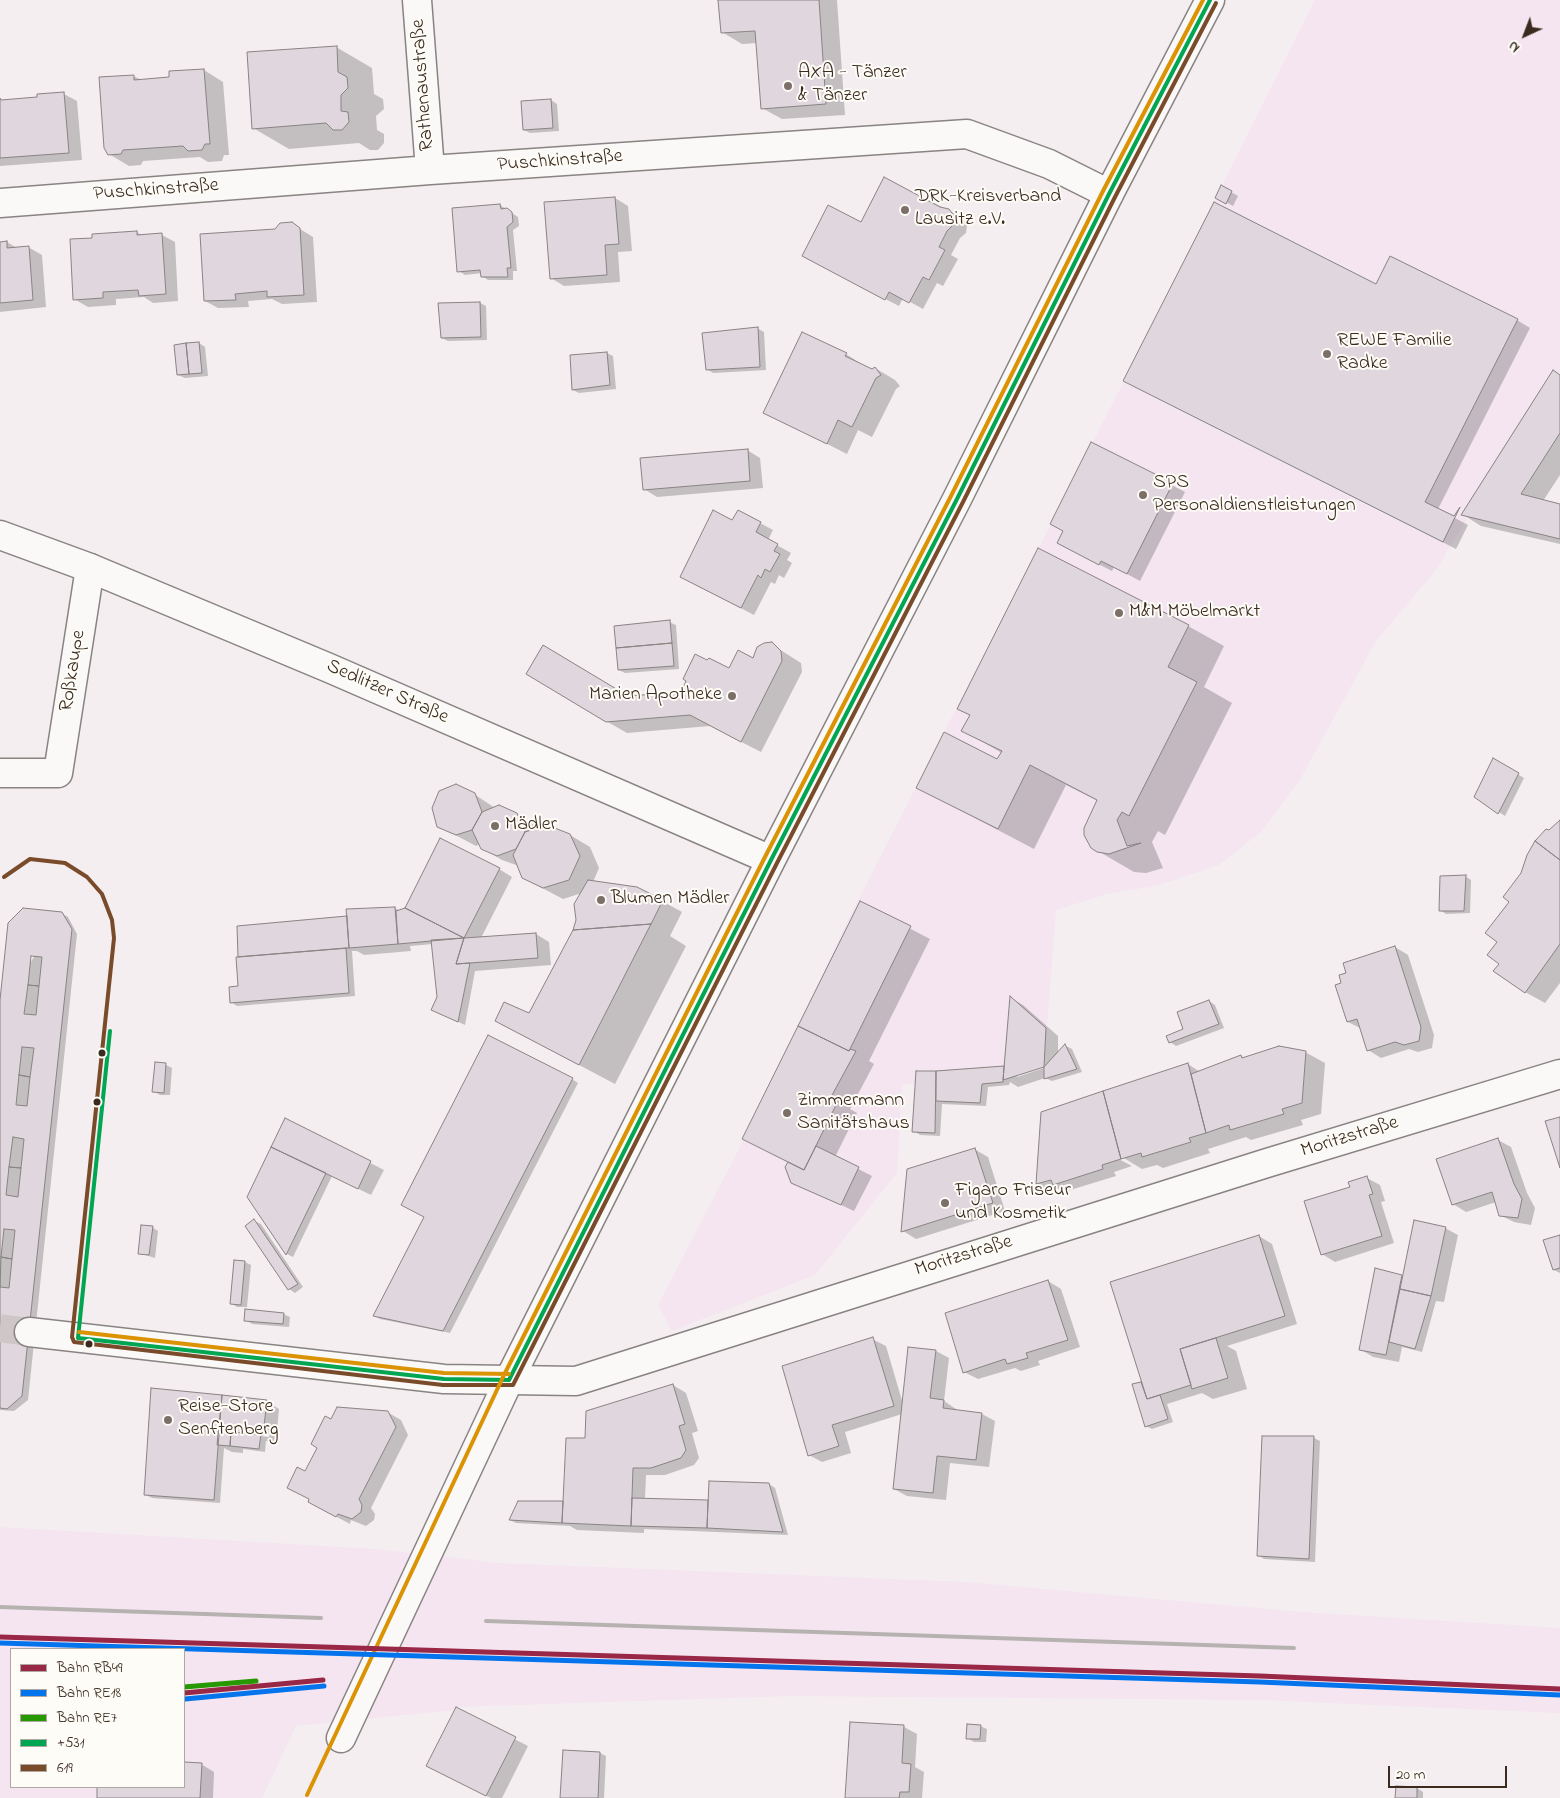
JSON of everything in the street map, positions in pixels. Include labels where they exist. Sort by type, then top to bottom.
[{"type":"street","name":"Rathenaustraße","points":[[417,0],[430,170]]},
{"type":"street","points":[[341,1738],[509,1380],[771,860],[957,499],[1109,194],[1210,0]]},
{"type":"street","name":"Puschkinstraße","points":[[0,203],[430,170],[967,134],[1049,164],[1109,194]]},
{"type":"street","name":"Sedlitzer Straße","points":[[0,535],[90,568],[329,668],[771,860]]},
{"type":"street","name":"Roßkaupe","points":[[0,774],[58,773],[90,568]]},
{"type":"street","name":"Moritzstraße","points":[[29,1332],[444,1379],[576,1381],[1257,1166],[1560,1074]]},
{"type":"shaded area","points":[[1315,0],[1560,0],[1560,387],[1551,382],[1436,570],[1376,641],[1301,778],[1262,831],[1219,865],[1159,885],[1107,894],[1056,910],[1044,1067],[1003,1080],[937,1086],[902,1084],[897,1173],[815,1275],[672,1331],[658,1305],[737,1153],[852,912],[1118,393]]},
{"type":"shaded area","points":[[0,1527],[375,1549],[499,1563],[966,1582],[1302,1612],[1560,1628],[1560,1713],[1259,1700],[791,1696],[456,1707],[454,1710],[296,1726],[262,1798],[0,1798]]},
{"type":"building","points":[[718,0],[819,0],[826,104],[761,109],[755,31],[721,33]]},
{"type":"building","points":[[337,46],[338,72],[347,77],[348,88],[341,95],[341,111],[348,112],[349,122],[342,130],[333,130],[326,123],[252,129],[247,52]]},
{"type":"building","points":[[204,69],[210,144],[205,144],[202,150],[188,151],[183,146],[123,150],[121,154],[108,155],[104,148],[99,77],[134,75],[134,80],[169,77],[169,71]]},
{"type":"building","points":[[64,92],[69,153],[0,158],[0,98],[1,100],[37,97],[37,94]]},
{"type":"building","points":[[551,99],[553,128],[523,130],[521,101]]},
{"type":"building","points":[[884,177],[940,207],[949,209],[955,217],[953,225],[947,231],[939,247],[945,250],[929,280],[923,277],[909,303],[889,292],[885,300],[802,256],[828,205],[861,222]]},
{"type":"building","points":[[1221,185],[1232,191],[1226,204],[1215,198]]},
{"type":"building","points":[[615,197],[619,244],[605,245],[607,275],[550,279],[544,202]]},
{"type":"building","points":[[1214,202],[1376,284],[1390,256],[1518,319],[1425,502],[1454,516],[1460,507],[1443,542],[1123,381]]},
{"type":"building","points":[[500,204],[501,209],[507,208],[512,212],[513,222],[507,227],[511,268],[507,268],[508,277],[481,277],[480,270],[457,272],[452,208]]},
{"type":"building","points":[[292,222],[300,228],[304,295],[267,297],[267,291],[235,294],[236,300],[204,301],[200,234],[275,229],[280,223]]},
{"type":"building","points":[[137,231],[137,235],[162,233],[166,294],[139,296],[138,290],[103,292],[103,298],[73,300],[70,239],[92,238],[92,234]]},
{"type":"building","points":[[7,241],[7,248],[29,246],[33,300],[0,303],[0,242]]},
{"type":"building","points":[[480,302],[481,337],[441,338],[438,303]]},
{"type":"building","points":[[758,327],[760,367],[706,370],[702,333]]},
{"type":"building","points":[[802,332],[847,353],[845,356],[872,369],[875,367],[881,375],[876,378],[852,427],[838,420],[827,444],[763,413]]},
{"type":"building","points":[[199,342],[202,373],[189,374],[186,343]]},
{"type":"building","points":[[186,343],[189,374],[177,375],[174,345]]},
{"type":"building","points":[[607,352],[610,385],[572,390],[570,355]]},
{"type":"building","points":[[1553,370],[1560,375],[1560,433],[1521,494],[1560,504],[1560,539],[1461,515]]},
{"type":"building","points":[[1091,442],[1173,483],[1127,574],[1101,561],[1099,565],[1057,543],[1063,531],[1050,524]]},
{"type":"building","points":[[748,449],[750,481],[643,490],[640,458]]},
{"type":"building","points":[[713,510],[732,520],[738,510],[761,522],[756,532],[778,544],[774,551],[780,554],[770,572],[765,569],[761,578],[758,575],[741,608],[680,577]]},
{"type":"building","points":[[1038,548],[1189,625],[1168,667],[1197,682],[1129,816],[1122,812],[1117,820],[1127,846],[1141,843],[1109,854],[1097,852],[1091,848],[1084,835],[1084,828],[1097,800],[1030,765],[998,829],[916,788],[944,732],[997,759],[1002,751],[961,731],[970,715],[957,709]]},
{"type":"building","points":[[670,620],[672,643],[616,648],[614,626]]},
{"type":"building","points":[[772,642],[781,651],[782,661],[741,742],[690,715],[606,722],[526,674],[543,645],[628,696],[681,692],[686,681],[683,679],[695,654],[707,660],[709,658],[729,668],[738,650],[753,658],[757,647],[764,643]]},
{"type":"building","points":[[672,643],[674,666],[618,670],[616,648]]},
{"type":"building","points":[[1493,758],[1519,773],[1498,814],[1474,797]]},
{"type":"building","points":[[456,784],[475,793],[482,812],[472,830],[456,835],[437,827],[432,808],[439,791]]},
{"type":"building","points":[[499,805],[517,813],[525,832],[516,849],[497,856],[481,849],[472,830],[482,812]]},
{"type":"building","points":[[1560,820],[1560,860],[1535,841],[1546,829],[1549,830]]},
{"type":"building","points":[[547,825],[570,834],[580,856],[569,880],[543,888],[522,878],[513,855],[525,832]]},
{"type":"building","points":[[440,838],[500,868],[464,938],[405,908]]},
{"type":"building","points":[[1535,841],[1560,860],[1560,944],[1525,993],[1493,971],[1499,964],[1487,955],[1497,942],[1485,933],[1509,902],[1503,897],[1521,873],[1527,855]]},
{"type":"building","points":[[1466,875],[1464,911],[1439,911],[1440,876]]},
{"type":"building","points":[[588,880],[637,887],[663,900],[651,924],[573,930],[576,920],[574,904]]},
{"type":"building","points":[[860,901],[911,926],[849,1051],[798,1026]]},
{"type":"building","points":[[395,907],[398,944],[349,948],[346,909]]},
{"type":"building","points":[[23,908],[62,912],[72,929],[22,1396],[7,1409],[0,1408],[0,1000],[8,923]]},
{"type":"building","points":[[405,908],[464,938],[398,944],[396,911]]},
{"type":"building","points":[[347,916],[349,948],[238,957],[237,926]]},
{"type":"building","points":[[651,924],[579,1065],[495,1021],[504,1002],[529,1013],[573,930]]},
{"type":"building","points":[[536,933],[538,958],[456,964],[464,938]]},
{"type":"building","points":[[464,938],[456,964],[470,963],[458,1022],[431,1010],[437,997],[431,940]]},
{"type":"building","points":[[1395,946],[1421,1027],[1419,1041],[1404,1045],[1395,1042],[1367,1051],[1357,1019],[1347,1022],[1335,985],[1341,983],[1339,975],[1346,973],[1343,963]]},
{"type":"building","points":[[346,948],[349,993],[230,1003],[229,987],[238,986],[236,957]]},
{"type":"building","points":[[31,956],[42,957],[39,986],[28,985]]},
{"type":"building","points":[[28,985],[39,986],[36,1015],[24,1014]]},
{"type":"building","points":[[1010,996],[1046,1028],[1044,1067],[1003,1080]]},
{"type":"building","points":[[1209,1000],[1219,1024],[1169,1043],[1166,1036],[1183,1029],[1177,1012]]},
{"type":"building","points":[[798,1026],[849,1051],[850,1049],[856,1051],[831,1097],[838,1101],[804,1170],[742,1139]]},
{"type":"building","points":[[488,1035],[573,1078],[443,1331],[373,1316],[424,1217],[401,1205]]},
{"type":"building","points":[[1065,1044],[1077,1069],[1044,1079],[1044,1067]]},
{"type":"building","points":[[1279,1046],[1306,1051],[1302,1103],[1282,1109],[1284,1114],[1230,1130],[1229,1125],[1206,1133],[1191,1074],[1241,1055],[1242,1058]]},
{"type":"building","points":[[22,1047],[34,1048],[30,1077],[19,1075]]},
{"type":"building","points":[[155,1062],[166,1063],[164,1093],[152,1092]]},
{"type":"building","points":[[1188,1063],[1206,1133],[1189,1138],[1191,1142],[1142,1157],[1141,1153],[1121,1159],[1103,1091]]},
{"type":"building","points":[[1004,1066],[1003,1082],[982,1084],[980,1103],[936,1101],[936,1071]]},
{"type":"building","points":[[916,1071],[936,1071],[935,1133],[912,1132]]},
{"type":"building","points":[[19,1075],[30,1077],[27,1106],[16,1105]]},
{"type":"building","points":[[1103,1091],[1121,1159],[1102,1165],[1103,1169],[1053,1185],[1051,1180],[1036,1184],[1041,1112]]},
{"type":"building","points":[[1560,1117],[1560,1168],[1545,1121]]},
{"type":"building","points":[[285,1118],[371,1161],[358,1189],[271,1147]]},
{"type":"building","points":[[13,1137],[24,1139],[21,1168],[9,1167]]},
{"type":"building","points":[[1498,1138],[1514,1184],[1522,1199],[1518,1218],[1499,1216],[1492,1192],[1452,1205],[1436,1159]]},
{"type":"building","points":[[816,1146],[859,1167],[841,1205],[791,1183],[785,1167],[788,1162],[804,1170]]},
{"type":"building","points":[[271,1147],[326,1173],[286,1255],[247,1197]]},
{"type":"building","points":[[975,1148],[993,1203],[901,1232],[907,1169]]},
{"type":"building","points":[[9,1167],[21,1168],[18,1197],[6,1195]]},
{"type":"building","points":[[1367,1176],[1373,1194],[1369,1195],[1382,1236],[1321,1255],[1304,1201],[1350,1187],[1348,1182]]},
{"type":"building","points":[[254,1219],[298,1284],[288,1290],[245,1226]]},
{"type":"building","points":[[1414,1220],[1446,1227],[1431,1296],[1400,1289]]},
{"type":"building","points":[[141,1225],[153,1226],[149,1255],[138,1254]]},
{"type":"building","points":[[4,1229],[15,1230],[12,1259],[1,1257]]},
{"type":"building","points":[[1259,1235],[1285,1316],[1180,1349],[1191,1385],[1147,1399],[1110,1282]]},
{"type":"building","points":[[1560,1235],[1560,1268],[1553,1270],[1543,1240]]},
{"type":"building","points":[[1,1257],[12,1259],[9,1288],[0,1287]]},
{"type":"building","points":[[234,1260],[245,1261],[241,1305],[230,1304]]},
{"type":"building","points":[[1375,1268],[1402,1275],[1386,1355],[1359,1350]]},
{"type":"building","points":[[1048,1280],[1068,1340],[1026,1353],[1028,1358],[1007,1364],[1005,1359],[963,1373],[945,1313]]},
{"type":"building","points":[[1400,1289],[1431,1296],[1415,1349],[1389,1342]]},
{"type":"building","points":[[245,1309],[284,1313],[283,1324],[244,1321]]},
{"type":"building","points":[[873,1337],[894,1406],[832,1425],[839,1446],[808,1456],[782,1366]]},
{"type":"building","points":[[1216,1338],[1228,1378],[1192,1389],[1180,1349]]},
{"type":"building","points":[[908,1347],[936,1350],[930,1398],[944,1400],[943,1408],[982,1413],[976,1460],[937,1456],[933,1493],[893,1489]]},
{"type":"building","points":[[1141,1382],[1147,1399],[1160,1395],[1168,1419],[1145,1427],[1132,1384]]},
{"type":"building","points":[[673,1384],[685,1424],[679,1426],[686,1450],[681,1458],[651,1468],[633,1468],[631,1526],[562,1523],[566,1438],[585,1438],[586,1411]]},
{"type":"building","points":[[151,1388],[222,1395],[214,1500],[144,1495]]},
{"type":"building","points":[[222,1395],[267,1400],[263,1435],[231,1432],[230,1446],[217,1445]]},
{"type":"building","points":[[337,1407],[388,1411],[396,1427],[359,1499],[362,1505],[361,1512],[352,1519],[338,1514],[336,1517],[308,1502],[309,1499],[287,1488],[297,1467],[305,1471],[317,1448],[311,1444],[325,1416],[331,1419]]},
{"type":"building","points":[[231,1432],[261,1434],[259,1449],[230,1446]]},
{"type":"building","points":[[1262,1436],[1314,1436],[1309,1559],[1257,1556]]},
{"type":"building","points":[[709,1481],[769,1483],[783,1532],[707,1528]]},
{"type":"building","points":[[632,1498],[708,1500],[707,1528],[631,1526]]},
{"type":"building","points":[[518,1501],[563,1501],[562,1523],[509,1520]]},
{"type":"building","points":[[456,1707],[516,1737],[486,1796],[426,1766]]},
{"type":"building","points":[[850,1722],[904,1725],[902,1763],[911,1764],[909,1792],[900,1792],[899,1798],[845,1798]]},
{"type":"building","points":[[967,1724],[981,1725],[980,1739],[966,1739]]},
{"type":"building","points":[[563,1750],[600,1752],[598,1798],[560,1798]]},
{"type":"building","points":[[185,1762],[202,1763],[200,1798],[97,1798],[97,1788],[185,1788]]},
{"type":"building","points":[[1396,1786],[1417,1787],[1417,1798],[1395,1798]]},
{"type":"tunnel","points":[[0,1328],[29,1332]]},
{"type":"railway","points":[[0,1607],[321,1618]]},
{"type":"railway","points":[[486,1621],[1294,1648]]},
{"type":"rail line","name":"RB49","points":[[0,1637],[1260,1676],[1560,1689]]},
{"type":"rail line","name":"RE18","points":[[0,1643],[162,1648]]},
{"type":"rail line","name":"RE18","points":[[185,1649],[1260,1682],[1560,1695]]},
{"type":"rail line","name":"RB49","points":[[185,1693],[323,1680]]},
{"type":"rail line","name":"RE7","points":[[185,1687],[256,1681]]},
{"type":"rail line","name":"RE18","points":[[185,1699],[324,1686]]},
{"type":"transit line","points":[[307,1795],[503,1377],[765,857],[951,496],[1103,191],[1203,0]]},
{"type":"transit line","name":"+531","points":[[509,1380],[771,860],[957,499],[1109,194],[1210,0]]},
{"type":"transit line","name":"619","points":[[4,877],[30,859],[65,863],[87,877],[102,894],[112,920],[114,938],[72,1337],[74,1342],[443,1385],[513,1385],[777,863],[963,502],[1115,197],[1216,3]]},
{"type":"transit line","name":"+531","points":[[78,1338],[110,1031]]},
{"type":"transit line","points":[[79,1332],[444,1373],[509,1374]]},
{"type":"transit line","name":"+531","points":[[78,1338],[444,1379],[509,1380]]},
{"type":"place","name":"AXA - Tänzer & Tänzer","points":[[788,86]]},
{"type":"place","name":"DRK-Kreisverband Lausitz e.V.","points":[[905,210]]},
{"type":"place","name":"REWE Familie Radke","points":[[1327,354]]},
{"type":"place","name":"SPS Personaldienstleistungen","points":[[1143,495]]},
{"type":"place","name":"M&M Möbelmarkt","points":[[1119,613]]},
{"type":"place","name":"Marien Apotheke","points":[[732,696]]},
{"type":"place","name":"Mädler","points":[[495,826]]},
{"type":"place","name":"Blumen Mädler","points":[[601,900]]},
{"type":"place","name":"Zimmermann Sanitätshaus","points":[[787,1113]]},
{"type":"place","name":"Figaro Friseur und Kosmetik","points":[[945,1203]]},
{"type":"place","name":"Reise-Store Senftenberg","points":[[168,1420]]}]
